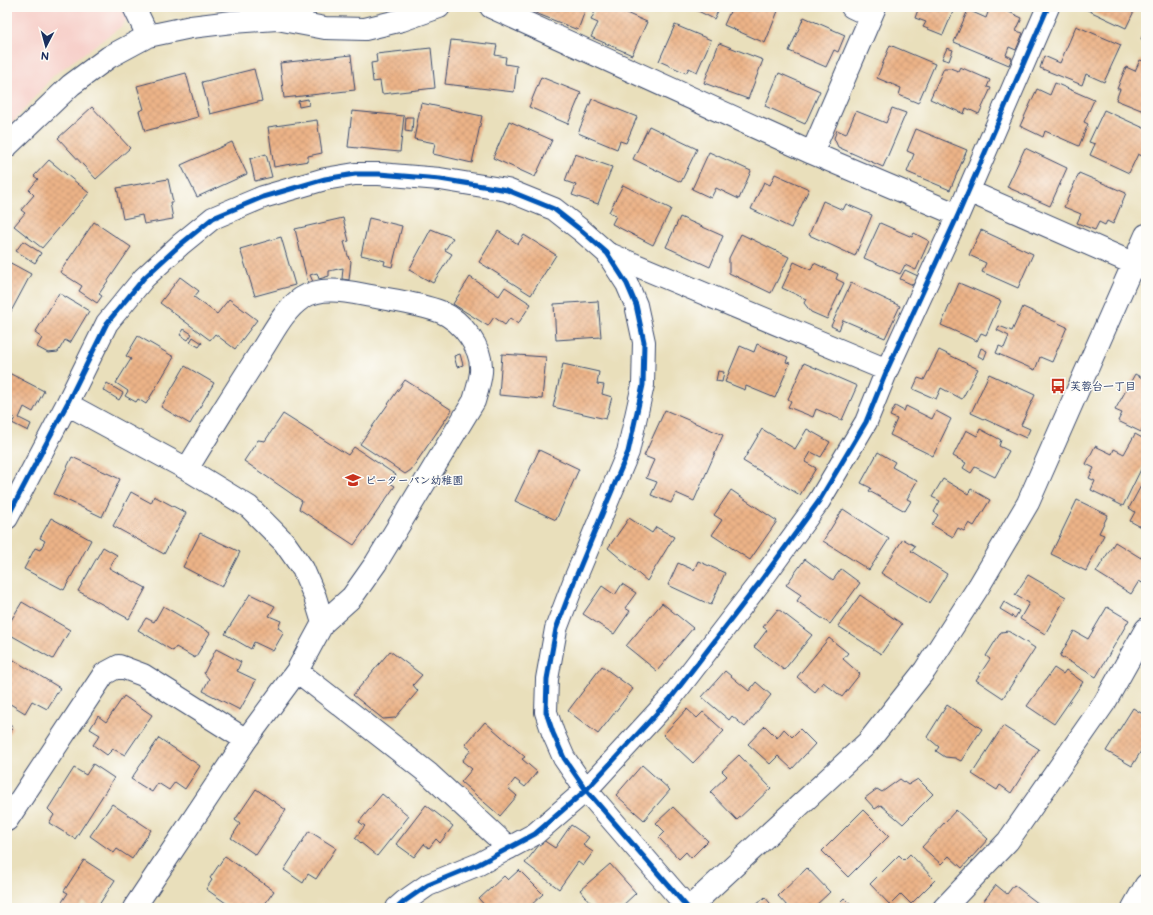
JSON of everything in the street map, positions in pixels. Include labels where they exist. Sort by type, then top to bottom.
[{"type":"street","points":[[134,7],[148,36]]},
{"type":"street","points":[[277,19],[304,7]]},
{"type":"street","points":[[7,146],[71,85],[109,57],[148,36],[191,27],[277,19],[325,28],[366,29],[402,20],[439,7]]},
{"type":"street","points":[[491,7],[812,153],[958,215]]},
{"type":"street","points":[[397,908],[428,885],[479,864],[535,834],[586,790],[670,699],[760,582],[819,501],[866,422],[887,370],[958,215],[1048,7]]},
{"type":"street","points":[[812,153],[866,10]]},
{"type":"street","points":[[7,518],[67,404],[107,323],[144,278],[181,244],[213,218],[263,197],[325,178],[355,174],[379,174],[440,179],[507,190],[554,209],[607,253],[627,284],[636,305],[644,342],[643,385],[628,452],[575,579],[556,629],[547,679],[546,712],[564,758],[586,790],[689,908],[868,742],[925,670],[979,586],[1028,503],[1140,266],[1146,234]]},
{"type":"street","points":[[968,191],[1140,266]]},
{"type":"street","points":[[607,253],[887,370]]},
{"type":"street","points":[[134,908],[246,740],[297,671],[323,623],[352,597],[376,563],[474,401],[481,371],[479,355],[470,338],[458,323],[441,312],[414,305],[347,292],[322,290],[302,298],[287,310],[187,469]]},
{"type":"street","points":[[67,404],[187,469],[249,507],[284,542],[303,569],[315,597],[323,623]]},
{"type":"street","points":[[944,908],[1008,841],[1105,702],[1146,629]]},
{"type":"street","points":[[7,820],[104,674],[119,666],[143,675],[246,740]]},
{"type":"street","points":[[297,671],[429,774],[509,848]]},
{"type":"street","points":[[1133,908],[1146,885]]},
{"type":"shaded area","points":[[7,7],[136,7],[122,26],[54,75],[7,129]]},
{"type":"building","points":[[529,7],[586,8],[578,30],[528,10]]},
{"type":"building","points":[[597,7],[612,7],[647,22],[632,55],[591,37],[598,23],[591,20]]},
{"type":"building","points":[[690,7],[720,7],[714,19]]},
{"type":"building","points":[[732,7],[769,7],[778,11],[765,43],[724,25]]},
{"type":"building","points":[[919,7],[955,7],[943,35],[923,27],[926,22],[915,18]]},
{"type":"building","points":[[990,7],[998,7],[1022,18],[1016,31],[1023,33],[1016,50],[1009,47],[1006,55],[1012,58],[1009,65],[954,42],[968,10],[986,18]]},
{"type":"building","points":[[1081,7],[1136,7],[1126,28]]},
{"type":"building","points":[[804,17],[845,35],[838,52],[834,50],[826,67],[789,51]]},
{"type":"building","points":[[675,25],[711,40],[697,72],[689,68],[686,73],[659,61]]},
{"type":"building","points":[[1076,26],[1121,45],[1104,82],[1086,74],[1082,85],[1040,68],[1044,56],[1060,63]]},
{"type":"building","points":[[1146,28],[1146,41],[1141,39]]},
{"type":"building","points":[[451,40],[497,45],[495,55],[506,57],[505,64],[517,66],[514,92],[445,84]]},
{"type":"building","points":[[719,43],[763,60],[748,99],[704,83]]},
{"type":"building","points":[[890,45],[935,64],[918,103],[899,95],[901,88],[877,78]]},
{"type":"building","points":[[431,48],[435,88],[382,94],[380,81],[373,82],[371,63],[377,62],[376,54]]},
{"type":"building","points":[[947,48],[953,50],[949,61],[942,59]]},
{"type":"building","points":[[351,55],[355,90],[284,98],[280,63]]},
{"type":"building","points":[[1140,60],[1146,62],[1146,112],[1116,100],[1120,89],[1117,89],[1126,67],[1135,71]]},
{"type":"building","points":[[960,67],[990,80],[987,87],[991,88],[979,114],[966,108],[964,114],[930,99],[944,68],[950,68],[958,71]]},
{"type":"building","points":[[254,69],[262,101],[210,114],[202,82]]},
{"type":"building","points":[[186,73],[198,117],[145,131],[139,111],[144,109],[137,86]]},
{"type":"building","points":[[779,73],[820,91],[805,124],[765,106]]},
{"type":"building","points":[[541,77],[581,93],[568,124],[529,107]]},
{"type":"building","points":[[1055,83],[1094,100],[1084,122],[1088,124],[1079,146],[1045,131],[1043,137],[1020,126],[1037,89],[1050,95]]},
{"type":"building","points":[[308,99],[309,105],[299,107],[298,101]]},
{"type":"building","points":[[592,99],[637,117],[626,143],[620,141],[617,149],[578,133]]},
{"type":"building","points":[[421,103],[482,116],[472,163],[433,154],[435,143],[414,139]]},
{"type":"building","points":[[92,107],[130,148],[96,179],[58,138]]},
{"type":"building","points":[[892,108],[906,113],[883,167],[838,147],[834,138],[837,130],[846,134],[856,111],[886,123]]},
{"type":"building","points":[[1104,110],[1146,129],[1146,148],[1142,156],[1138,154],[1129,173],[1090,155],[1095,144],[1089,142]]},
{"type":"building","points":[[352,111],[404,116],[400,152],[348,147]]},
{"type":"building","points":[[406,117],[413,117],[412,132],[405,131]]},
{"type":"building","points":[[317,120],[322,153],[308,156],[308,161],[274,167],[268,127]]},
{"type":"building","points":[[509,121],[552,140],[535,177],[493,158]]},
{"type":"building","points":[[649,126],[697,149],[681,182],[633,159]]},
{"type":"building","points":[[916,129],[967,150],[950,190],[907,172],[914,154],[907,151]]},
{"type":"building","points":[[232,142],[247,174],[197,197],[181,165]]},
{"type":"building","points":[[1025,148],[1067,168],[1050,206],[1007,187]]},
{"type":"building","points":[[709,152],[751,171],[739,199],[716,188],[711,198],[692,189]]},
{"type":"building","points":[[266,154],[272,177],[255,181],[250,159]]},
{"type":"building","points":[[575,154],[612,167],[598,204],[572,195],[576,185],[565,181]]},
{"type":"building","points":[[49,160],[89,193],[42,248],[14,226],[25,213],[21,210],[34,195],[29,190],[38,179],[34,176]]},
{"type":"building","points":[[1079,173],[1126,193],[1113,224],[1107,221],[1105,225],[1099,222],[1095,230],[1077,223],[1081,214],[1064,207]]},
{"type":"building","points":[[775,174],[809,189],[791,228],[751,209],[764,182],[770,185]]},
{"type":"building","points":[[168,179],[173,202],[170,202],[173,219],[144,224],[142,215],[123,219],[117,188]]},
{"type":"building","points":[[623,185],[671,209],[653,245],[612,224],[616,216],[609,212]]},
{"type":"building","points":[[823,201],[843,210],[846,204],[872,215],[855,256],[809,235]]},
{"type":"building","points":[[680,217],[723,236],[710,267],[666,247]]},
{"type":"building","points":[[343,218],[349,241],[344,242],[351,261],[349,280],[342,279],[343,268],[329,271],[329,276],[319,279],[317,273],[310,275],[313,282],[308,283],[295,229]]},
{"type":"building","points":[[369,218],[402,226],[392,267],[384,265],[385,261],[361,255]]},
{"type":"building","points":[[94,222],[131,247],[99,294],[102,296],[97,303],[79,291],[82,286],[60,272]]},
{"type":"building","points":[[880,223],[912,237],[914,233],[929,241],[916,270],[905,265],[900,274],[864,258]]},
{"type":"building","points":[[431,229],[453,238],[445,250],[452,254],[433,283],[409,270]]},
{"type":"building","points":[[981,230],[1033,254],[1018,288],[982,272],[986,263],[969,255]]},
{"type":"building","points":[[498,231],[518,244],[524,235],[556,255],[531,295],[479,262]]},
{"type":"building","points":[[741,234],[789,257],[771,293],[729,273],[729,258]]},
{"type":"building","points":[[281,237],[295,285],[255,296],[240,249]]},
{"type":"building","points":[[23,241],[41,253],[35,263],[16,251]]},
{"type":"building","points":[[7,261],[31,274],[7,319]]},
{"type":"building","points":[[794,262],[811,270],[814,263],[838,274],[836,279],[844,283],[827,319],[811,312],[804,303],[806,299],[782,288]]},
{"type":"building","points":[[905,270],[918,276],[913,285],[900,279]]},
{"type":"building","points":[[180,277],[199,291],[194,297],[217,314],[229,299],[257,320],[235,349],[215,334],[210,340],[160,303]]},
{"type":"building","points":[[470,277],[499,296],[505,287],[531,304],[518,324],[510,318],[505,325],[494,317],[488,326],[453,304]]},
{"type":"building","points":[[851,283],[900,306],[885,338],[843,320],[839,330],[831,326]]},
{"type":"building","points":[[959,283],[1001,301],[986,335],[981,333],[977,341],[941,325]]},
{"type":"building","points":[[59,293],[89,311],[70,343],[65,340],[58,352],[48,353],[37,347],[42,338],[35,333]]},
{"type":"building","points":[[598,301],[601,337],[556,340],[554,304]]},
{"type":"building","points":[[1023,307],[1067,327],[1052,362],[1040,357],[1035,370],[996,353],[999,346],[1004,348],[1009,336],[997,330],[999,326],[1012,331]]},
{"type":"building","points":[[184,329],[192,334],[188,340],[180,335]]},
{"type":"building","points":[[138,336],[174,357],[146,404],[138,399],[136,402],[125,396],[128,391],[116,383],[131,359],[126,356]]},
{"type":"building","points":[[193,337],[202,343],[199,347],[190,342]]},
{"type":"building","points":[[757,344],[788,357],[786,362],[790,363],[775,398],[746,386],[745,390],[725,382],[740,346],[754,352]]},
{"type":"building","points":[[981,348],[987,351],[984,359],[978,356]]},
{"type":"building","points":[[939,350],[978,369],[962,399],[941,388],[936,399],[913,389],[918,378],[924,380]]},
{"type":"building","points":[[460,354],[463,365],[457,367],[454,356]]},
{"type":"building","points":[[502,354],[546,357],[542,399],[499,395]]},
{"type":"building","points":[[804,363],[857,386],[842,420],[816,409],[813,417],[788,407],[791,401],[788,399]]},
{"type":"building","points":[[563,364],[599,372],[597,384],[604,385],[602,394],[612,397],[606,419],[553,407]]},
{"type":"building","points":[[185,366],[214,383],[190,424],[161,407]]},
{"type":"building","points":[[718,371],[724,372],[722,382],[716,381]]},
{"type":"building","points":[[7,372],[44,391],[33,412],[24,407],[19,418],[31,424],[28,431],[12,423],[15,418],[7,414]]},
{"type":"building","points":[[989,374],[1035,395],[1021,425],[1030,429],[1026,438],[971,413]]},
{"type":"building","points":[[1135,374],[1146,380],[1146,427],[1144,426],[1141,432],[1118,421],[1122,413],[1115,410]]},
{"type":"building","points":[[405,380],[452,410],[411,470],[405,474],[360,444]]},
{"type":"building","points":[[107,383],[123,393],[119,400],[103,390]]},
{"type":"building","points":[[895,406],[904,411],[906,406],[932,419],[936,411],[951,419],[933,456],[890,435],[897,419],[890,416]]},
{"type":"building","points":[[665,410],[723,435],[694,501],[676,493],[671,503],[651,495],[657,482],[646,478],[654,460],[644,456]]},
{"type":"building","points":[[283,414],[348,455],[354,447],[396,475],[390,483],[395,486],[354,545],[299,509],[302,501],[244,461],[258,440],[265,441]]},
{"type":"building","points":[[762,429],[795,449],[807,429],[830,442],[821,457],[811,452],[805,462],[816,468],[800,495],[743,461]]},
{"type":"building","points":[[980,429],[1001,440],[999,446],[1009,451],[995,477],[975,467],[971,473],[963,468],[966,463],[953,456],[966,430],[977,436]]},
{"type":"building","points":[[1135,434],[1146,440],[1146,459],[1123,506],[1091,490],[1095,481],[1089,478],[1094,468],[1086,464],[1095,446],[1112,454],[1114,449],[1124,454]]},
{"type":"building","points":[[539,450],[579,469],[556,520],[515,501]]},
{"type":"building","points":[[878,452],[895,462],[892,467],[917,481],[907,499],[911,501],[905,511],[869,491],[871,488],[861,483]]},
{"type":"building","points":[[72,457],[120,479],[102,517],[54,494]]},
{"type":"building","points":[[943,479],[968,494],[971,489],[990,500],[974,526],[969,523],[964,531],[958,528],[953,537],[932,525],[938,515],[934,512],[940,501],[932,497]]},
{"type":"building","points":[[1142,484],[1146,486],[1146,530],[1130,521],[1135,512],[1129,508]]},
{"type":"building","points":[[731,490],[777,521],[750,560],[712,535],[722,520],[714,515]]},
{"type":"building","points":[[131,492],[151,503],[154,496],[186,513],[164,554],[113,526]]},
{"type":"building","points":[[1077,500],[1108,515],[1099,533],[1104,535],[1086,571],[1051,554]]},
{"type":"building","points":[[843,509],[889,539],[869,570],[823,541]]},
{"type":"building","points":[[51,518],[91,540],[64,590],[24,569],[35,548],[40,550],[45,541],[40,538]]},
{"type":"building","points":[[629,518],[652,533],[656,527],[674,537],[647,581],[608,548]]},
{"type":"building","points":[[200,533],[240,552],[222,587],[183,567]]},
{"type":"building","points":[[903,539],[915,546],[911,551],[947,574],[929,603],[881,573]]},
{"type":"building","points":[[1115,542],[1141,558],[1146,549],[1146,581],[1144,584],[1139,581],[1131,594],[1096,572]]},
{"type":"building","points":[[103,547],[117,555],[109,568],[146,588],[129,619],[78,591]]},
{"type":"building","points":[[805,559],[833,580],[841,569],[860,583],[830,624],[797,601],[801,595],[786,585]]},
{"type":"building","points":[[698,561],[725,573],[711,605],[668,585],[678,563],[694,570]]},
{"type":"building","points":[[1028,575],[1066,597],[1045,634],[1020,619],[1029,603],[1015,595]]},
{"type":"building","points":[[622,584],[636,593],[625,608],[630,611],[614,634],[583,614],[602,586],[615,595]]},
{"type":"building","points":[[250,594],[275,606],[269,616],[281,621],[278,628],[284,632],[273,651],[254,642],[251,649],[225,634]]},
{"type":"building","points":[[860,595],[902,624],[881,654],[838,626]]},
{"type":"building","points":[[22,602],[70,630],[53,659],[7,633],[7,627]]},
{"type":"building","points":[[1004,602],[1019,611],[1015,618],[1000,609]]},
{"type":"building","points":[[662,603],[693,628],[657,671],[626,646]]},
{"type":"building","points":[[163,606],[210,633],[195,658],[176,647],[173,651],[138,630],[146,618],[154,622]]},
{"type":"building","points":[[1107,607],[1129,620],[1096,677],[1060,656],[1074,631],[1088,639]]},
{"type":"building","points":[[778,609],[812,635],[784,670],[754,647],[767,630],[763,627]]},
{"type":"building","points":[[1008,631],[1035,648],[1003,698],[976,680],[990,659],[986,656],[1001,632]]},
{"type":"building","points":[[829,638],[848,653],[843,659],[860,674],[842,697],[823,682],[815,692],[797,677]]},
{"type":"building","points":[[216,649],[241,662],[237,671],[256,680],[240,710],[203,691],[209,679],[204,673]]},
{"type":"building","points":[[390,651],[422,675],[413,685],[418,691],[395,718],[383,719],[353,695]]},
{"type":"building","points":[[7,656],[60,688],[47,709],[32,701],[25,713],[7,702]]},
{"type":"building","points":[[602,666],[633,689],[598,734],[568,711]]},
{"type":"building","points":[[1054,668],[1063,674],[1066,670],[1083,682],[1054,724],[1027,706]]},
{"type":"building","points":[[725,671],[749,691],[756,682],[771,695],[745,727],[732,716],[729,720],[702,697]]},
{"type":"building","points":[[124,696],[152,715],[125,755],[113,749],[107,755],[93,745],[100,735],[90,729],[98,716],[106,722]]},
{"type":"building","points":[[947,705],[982,729],[961,761],[955,758],[945,757],[936,751],[939,747],[927,737]]},
{"type":"building","points":[[1133,708],[1146,716],[1146,743],[1132,766],[1106,751]]},
{"type":"building","points":[[687,709],[697,718],[703,712],[724,731],[693,763],[663,735]]},
{"type":"building","points":[[485,722],[525,757],[522,759],[537,772],[525,787],[515,779],[508,788],[517,796],[500,816],[461,782],[472,769],[462,761],[471,750],[465,745]]},
{"type":"building","points":[[7,724],[13,727],[7,737]]},
{"type":"building","points":[[765,726],[777,738],[784,729],[792,737],[800,729],[815,744],[792,769],[778,756],[770,764],[748,744]]},
{"type":"building","points":[[1003,726],[1039,749],[1011,793],[1000,785],[997,790],[972,774]]},
{"type":"building","points":[[159,738],[200,766],[185,789],[175,782],[169,790],[158,783],[152,792],[131,779]]},
{"type":"building","points":[[739,755],[771,788],[737,820],[710,792],[727,776],[722,771]]},
{"type":"building","points":[[93,764],[114,778],[75,839],[49,823],[54,815],[48,809],[74,768],[86,775]]},
{"type":"building","points":[[642,765],[670,790],[644,820],[616,795]]},
{"type":"building","points":[[900,779],[908,785],[918,779],[933,794],[903,824],[881,805],[875,809],[865,798],[877,789],[882,792]]},
{"type":"building","points":[[256,789],[286,810],[256,855],[231,838],[240,824],[235,820]]},
{"type":"building","points":[[382,794],[409,816],[377,856],[355,838],[365,826],[359,822]]},
{"type":"building","points":[[112,804],[151,830],[132,859],[117,849],[114,853],[90,836]]},
{"type":"building","points":[[426,805],[453,826],[440,843],[436,839],[429,848],[424,844],[414,857],[396,844]]},
{"type":"building","points":[[673,807],[708,841],[691,858],[686,852],[679,859],[659,838],[665,832],[656,823]]},
{"type":"building","points":[[863,810],[889,836],[848,877],[822,851]]},
{"type":"building","points":[[956,810],[988,839],[962,868],[949,856],[941,864],[922,847]]},
{"type":"building","points":[[571,825],[589,837],[583,845],[593,852],[583,866],[578,862],[559,889],[525,863],[543,840],[555,848]]},
{"type":"building","points":[[309,831],[336,848],[316,879],[308,874],[303,883],[284,870]]},
{"type":"building","points":[[910,854],[935,880],[911,904],[901,894],[890,905],[870,884],[899,855],[904,860]]},
{"type":"building","points":[[225,856],[274,891],[262,908],[233,908],[206,889],[212,880],[210,878]]},
{"type":"building","points":[[84,860],[115,880],[97,908],[91,908],[83,902],[79,908],[58,908],[68,893],[64,891]]},
{"type":"building","points":[[610,864],[636,893],[620,908],[595,908],[580,890]]},
{"type":"building","points":[[807,868],[830,892],[813,908],[789,908],[778,896]]},
{"type":"building","points":[[519,870],[543,894],[528,908],[487,908],[479,899],[504,876],[508,880]]},
{"type":"building","points":[[996,885],[1007,894],[1014,885],[1039,904],[1036,908],[979,907]]},
{"type":"building","points":[[765,897],[774,908],[753,908]]},
{"type":"building","points":[[844,898],[854,908],[834,908]]},
{"type":"cycle path","points":[[397,908],[428,885],[479,864],[535,834],[586,790],[670,699],[760,582],[819,501],[866,422],[887,370],[958,215],[1048,7]]},
{"type":"cycle path","points":[[7,518],[67,404],[107,323],[144,278],[181,244],[213,218],[263,197],[325,179],[355,174],[379,174],[440,179],[507,190],[554,209],[607,253],[627,284],[636,305],[644,342],[643,385],[628,452],[575,579],[556,629],[547,679],[546,712],[564,758],[586,790],[688,908]]},
{"type":"place","name":"芙蓉台一丁目","points":[[1058,386]]},
{"type":"place","name":"ピーターパン幼稚園","points":[[353,480]]}]
